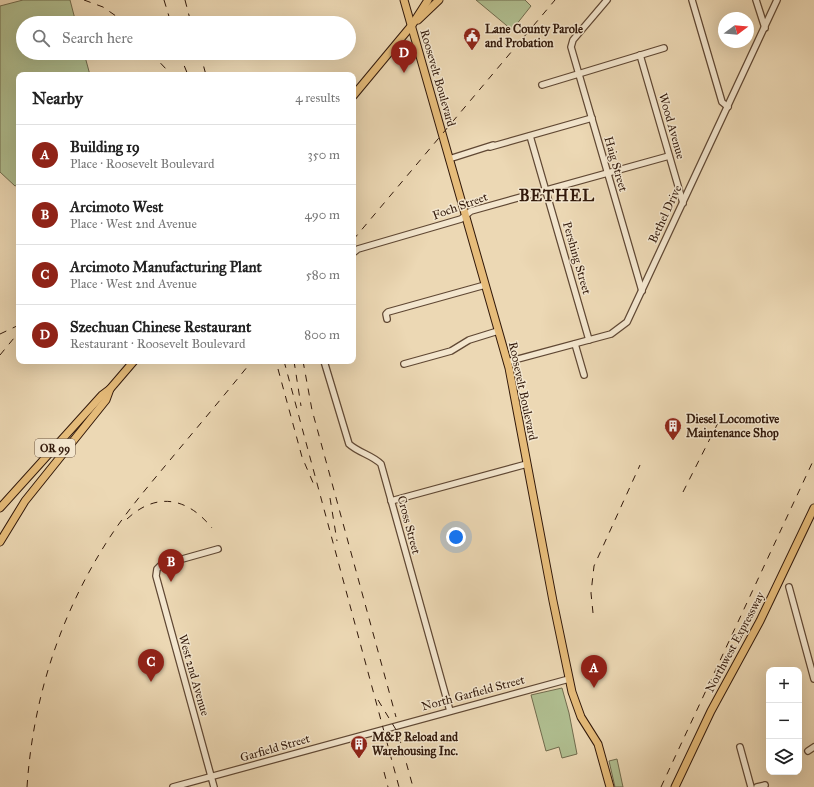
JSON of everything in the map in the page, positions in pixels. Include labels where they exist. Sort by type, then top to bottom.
[{"type":"main road","name":"Roosevelt Boulevard","points":[[404,0],[507,362],[569,679],[581,717],[598,744],[610,787]]},
{"type":"main road","points":[[356,92],[412,25],[428,0]]},
{"type":"main road","points":[[412,25],[439,0]]},
{"type":"main road","name":"OR 99","points":[[0,508],[131,364]]},
{"type":"main road","name":"OR 99","points":[[0,542],[25,501],[106,400],[110,389]]},
{"type":"main road","name":"Northwest Expressway","points":[[675,787],[711,711],[760,621],[814,508]]},
{"type":"street","name":"Haig Street","points":[[607,0],[571,44],[642,290]]},
{"type":"street","points":[[692,0],[722,102],[728,107]]},
{"type":"street","points":[[756,0],[765,28]]},
{"type":"street","name":"Bethel Drive","points":[[507,362],[611,334],[623,326],[630,317],[777,0]]},
{"type":"street","points":[[542,85],[664,48]]},
{"type":"street","name":"Wood Avenue","points":[[640,55],[683,203]]},
{"type":"street","points":[[449,159],[496,144],[592,118]]},
{"type":"street","name":"Pershing Street","points":[[530,136],[589,340]]},
{"type":"street","name":"Foch Street","points":[[356,251],[461,219],[471,211],[669,156]]},
{"type":"street","points":[[387,319],[386,314],[388,312],[485,285]]},
{"type":"street","points":[[404,364],[451,351],[469,340],[498,331]]},
{"type":"street","points":[[575,344],[584,375]]},
{"type":"street","name":"Cross Street","points":[[325,364],[349,444],[357,450],[374,458],[381,464],[450,711]]},
{"type":"street","points":[[391,501],[527,464]]},
{"type":"street","name":"West 2nd Avenue","points":[[214,787],[156,576],[157,569],[164,564],[218,549]]},
{"type":"street","points":[[789,588],[814,679]]},
{"type":"street","name":"North Garfield Street","points":[[383,729],[569,679]]},
{"type":"street","name":"Garfield Street","points":[[173,787],[383,729]]},
{"type":"street","points":[[740,747],[751,787]]},
{"type":"street","points":[[808,751],[814,747]]},
{"type":"street","points":[[757,787],[765,785]]},
{"type":"green space","points":[[23,0],[70,0],[74,16],[16,16],[16,60],[86,60],[89,72],[16,72],[15,186],[0,172],[0,6]]},
{"type":"green space","points":[[476,0],[525,0],[531,6],[512,30]]},
{"type":"green space","points":[[562,688],[569,713],[577,754],[562,758],[559,747],[546,751],[531,695]]},
{"type":"green space","points":[[617,759],[623,787],[615,787],[609,761]]},
{"type":"railway","points":[[84,0],[103,7],[116,16]]},
{"type":"railway","points":[[164,0],[169,16]]},
{"type":"railway","points":[[185,0],[189,16]]},
{"type":"railway","points":[[356,236],[555,0]]},
{"type":"railway","points":[[158,60],[170,72]]},
{"type":"railway","points":[[182,60],[187,72]]},
{"type":"railway","points":[[202,60],[205,72]]},
{"type":"railway","points":[[0,334],[16,326]]},
{"type":"railway","points":[[0,355],[16,336]]},
{"type":"railway","points":[[27,787],[35,721],[52,658],[63,628],[91,568],[108,540],[149,485],[250,364]]},
{"type":"railway","points":[[285,364],[399,787]]},
{"type":"railway","points":[[294,364],[301,406]]},
{"type":"railway","points":[[304,364],[312,410],[396,717]]},
{"type":"railway","points":[[278,369],[302,457],[314,485]]},
{"type":"railway","points":[[683,492],[723,413]]},
{"type":"railway","points":[[661,787],[814,459]]},
{"type":"railway","points":[[593,613],[591,593],[594,566],[640,465]]},
{"type":"railway","points":[[330,498],[337,541]]},
{"type":"railway","points":[[127,519],[138,510],[150,504],[172,502],[193,510],[212,528]]},
{"type":"railway","points":[[378,700],[398,733],[413,787]]},
{"type":"railway","points":[[384,772],[388,787]]},
{"type":"place","name":"Lane County Parole and Probation","points":[[472,51]]},
{"type":"place","name":"Szechuan Chinese Restaurant","points":[[404,73]]},
{"type":"place","name":"Diesel Locomotive Maintenance Shop","points":[[673,441]]},
{"type":"place","name":"Arcimoto West","points":[[171,582]]},
{"type":"place","name":"Arcimoto Manufacturing Plant","points":[[151,682]]},
{"type":"place","name":"Building 19","points":[[594,688]]},
{"type":"place","name":"M&P Reload and Warehousing Inc.","points":[[359,759]]},
{"type":"district","name":"BETHEL","points":[[557,195]]}]
